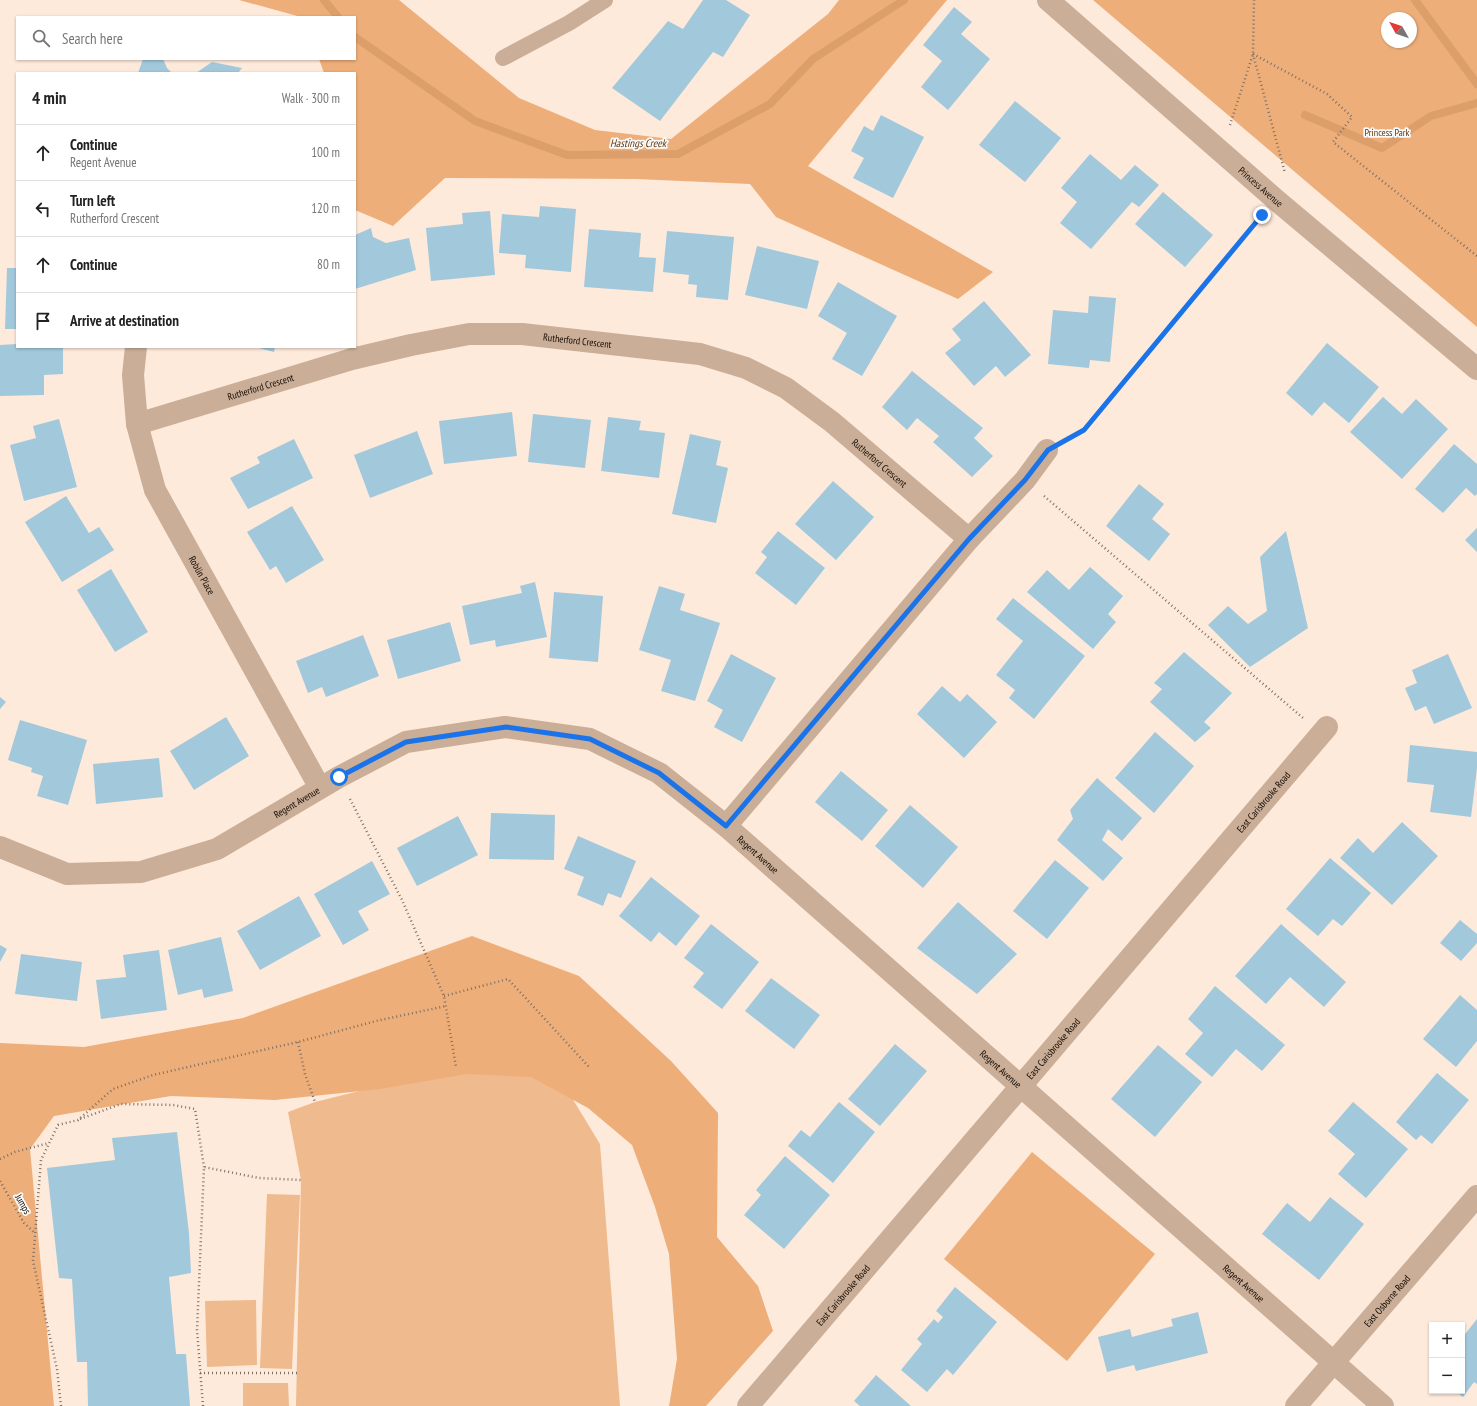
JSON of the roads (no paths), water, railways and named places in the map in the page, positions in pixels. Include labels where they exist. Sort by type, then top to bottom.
[{"type":"street","name":"Princess Avenue","points":[[1048,0],[1275,199],[1477,369]]},
{"type":"street","name":"Rutherford Crescent","points":[[137,424],[352,359],[411,344],[469,334],[522,334],[700,354],[746,368],[786,388],[832,422],[969,539]]},
{"type":"street","name":"Roblin Place","points":[[136,348],[133,376],[137,424],[155,490],[320,788]]},
{"type":"street","points":[[726,826],[969,539],[1025,480],[1048,450]]},
{"type":"street","name":"Regent Avenue","points":[[0,848],[67,874],[141,872],[217,849],[339,777],[406,742],[506,727],[590,739],[659,773],[726,826],[1383,1406]]},
{"type":"street","name":"East Carisbrooke Road","points":[[748,1406],[1324,730]]},
{"type":"street","name":"East Osborne Road","points":[[1296,1406],[1477,1196]]},
{"type":"lane","points":[[503,58],[569,23],[605,0]]},
{"type":"waterway","name":"Hastings Creek","points":[[324,0],[337,16]]},
{"type":"waterway","name":"Hastings Creek","points":[[356,38],[475,121],[567,155],[678,154],[770,104],[813,59],[904,0]]},
{"type":"waterway","name":"Hastings Creek","points":[[1415,0],[1477,84]]},
{"type":"waterway","points":[[1305,115],[1382,148],[1431,116],[1477,103]]},
{"type":"park label","name":"Princess Park","points":[[1387,132]]}]
